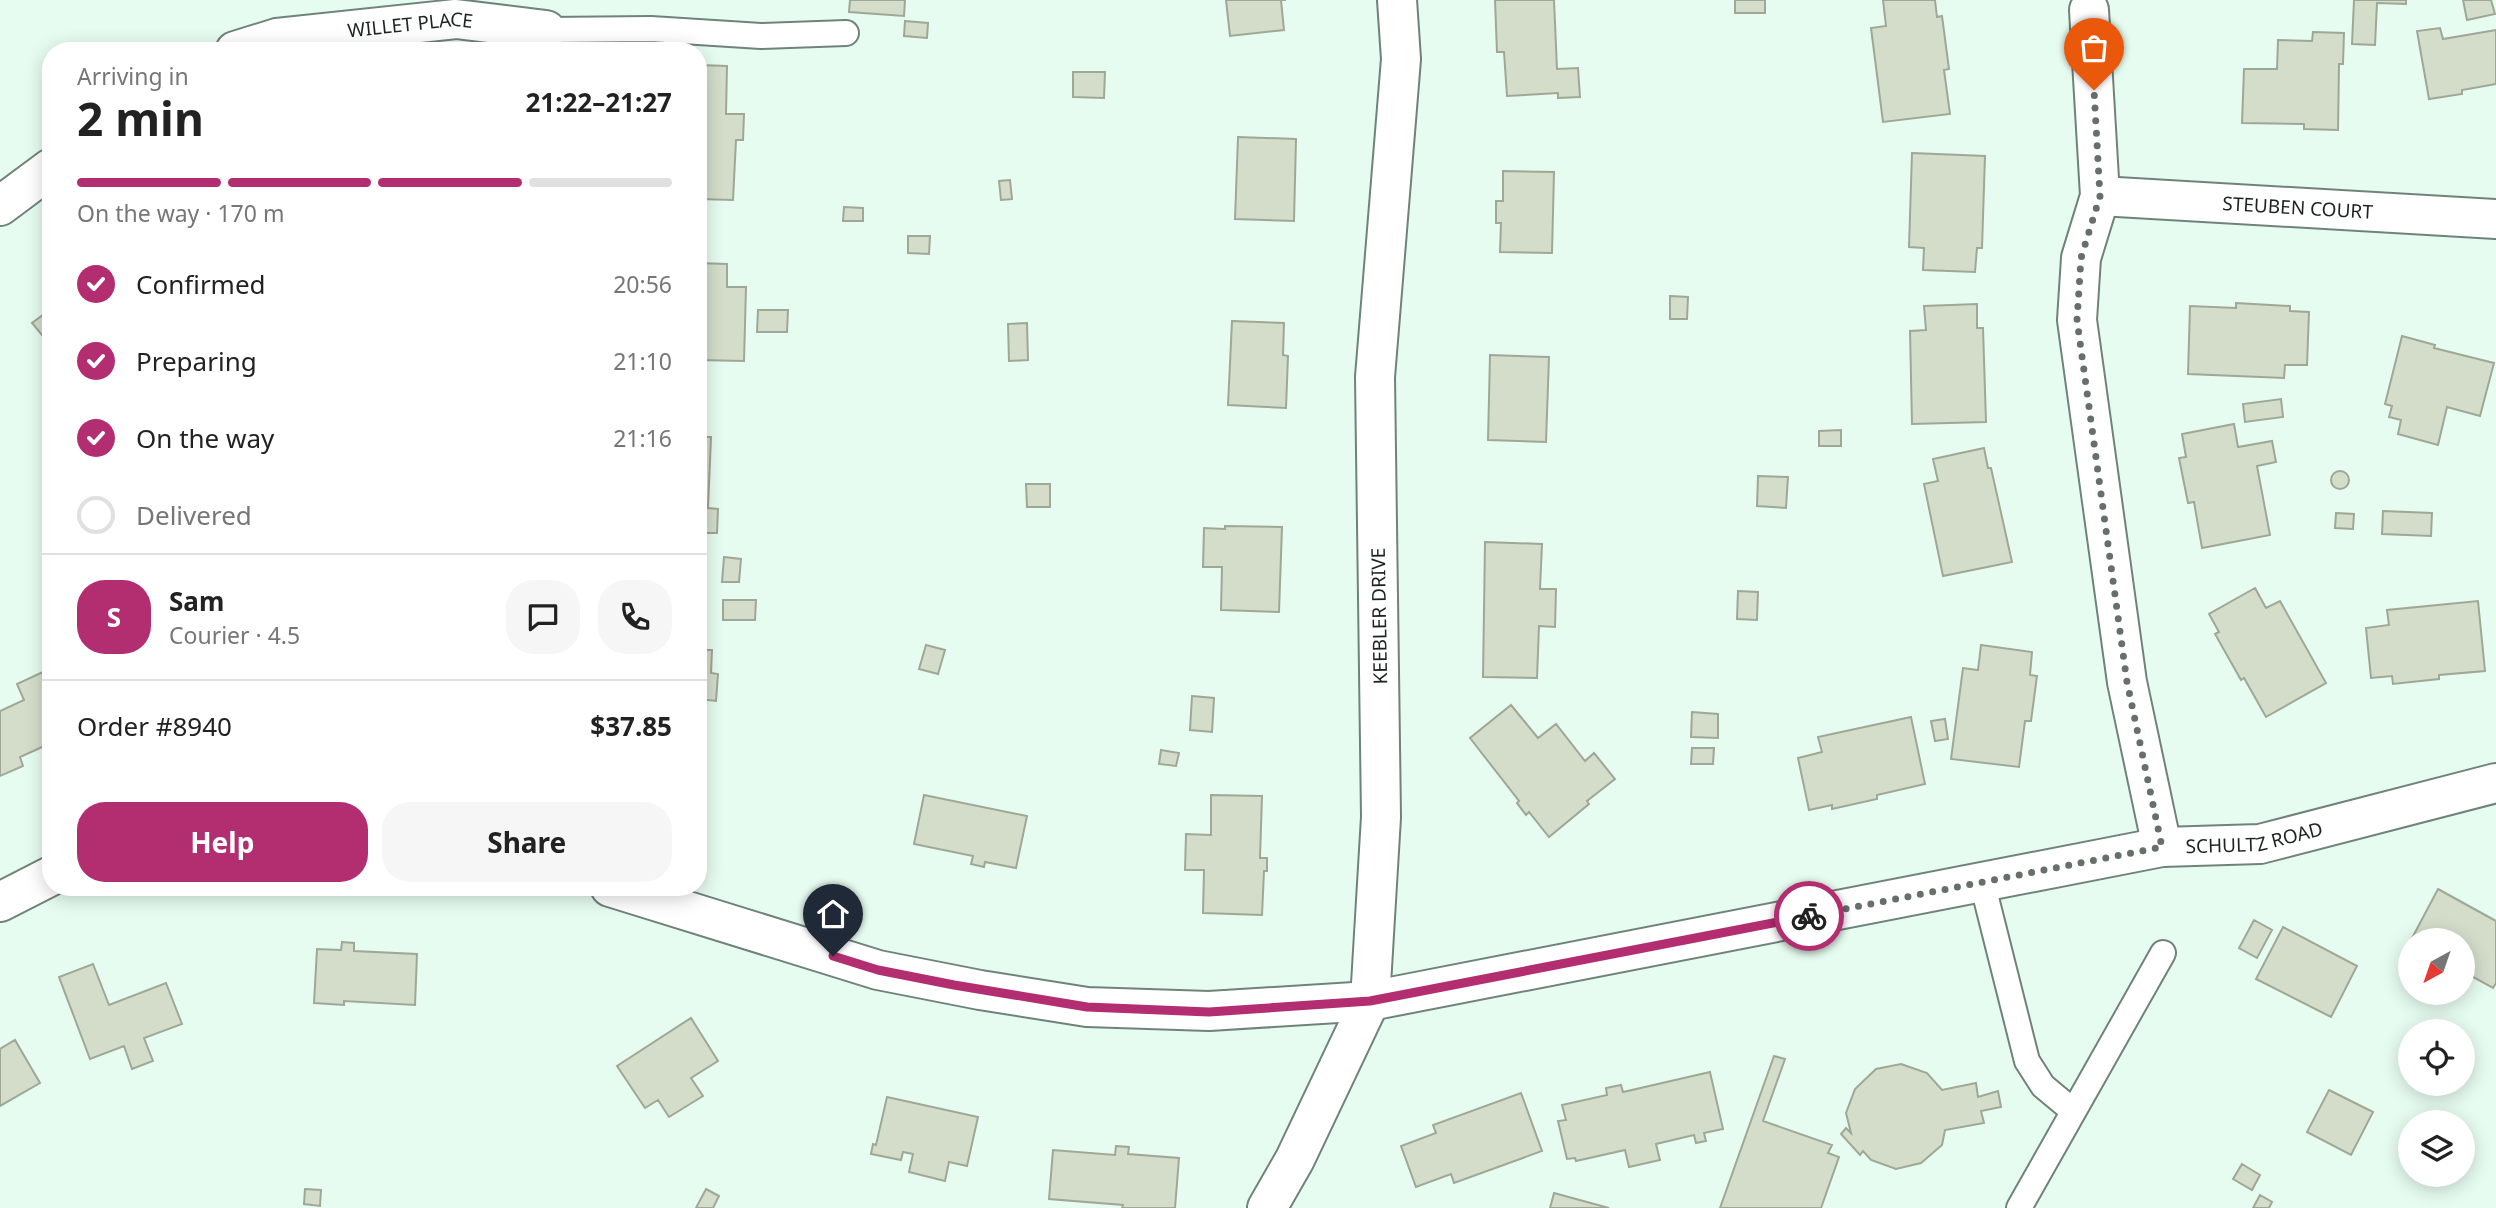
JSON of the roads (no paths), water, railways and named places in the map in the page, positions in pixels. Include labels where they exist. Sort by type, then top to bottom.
[{"type":"street","name":"KEEBLER DRIVE","points":[[1267,1208],[1295,1158],[1370,1001],[1381,817],[1375,377],[1401,59],[1397,0]]},
{"type":"street","points":[[2090,10],[2100,196],[2081,258],[2077,320],[2127,682],[2162,847]]},
{"type":"street","name":"WILLET PLACE","points":[[264,42],[277,38],[456,19],[548,27]]},
{"type":"street","points":[[0,206],[42,175]]},
{"type":"street","name":"STEUBEN COURT","points":[[2100,196],[2496,219]]},
{"type":"street","name":"SCHULTZ ROAD","points":[[639,896],[878,970],[1087,1007],[1209,1012],[1370,1001],[2162,847],[2260,845],[2496,783]]},
{"type":"street","points":[[0,902],[42,881]]},
{"type":"lane","points":[[548,27],[651,29],[761,36],[846,33]]},
{"type":"lane","points":[[1982,882],[2027,1060],[2043,1086],[2073,1111]]},
{"type":"lane","points":[[2018,1208],[2163,953]]}]
